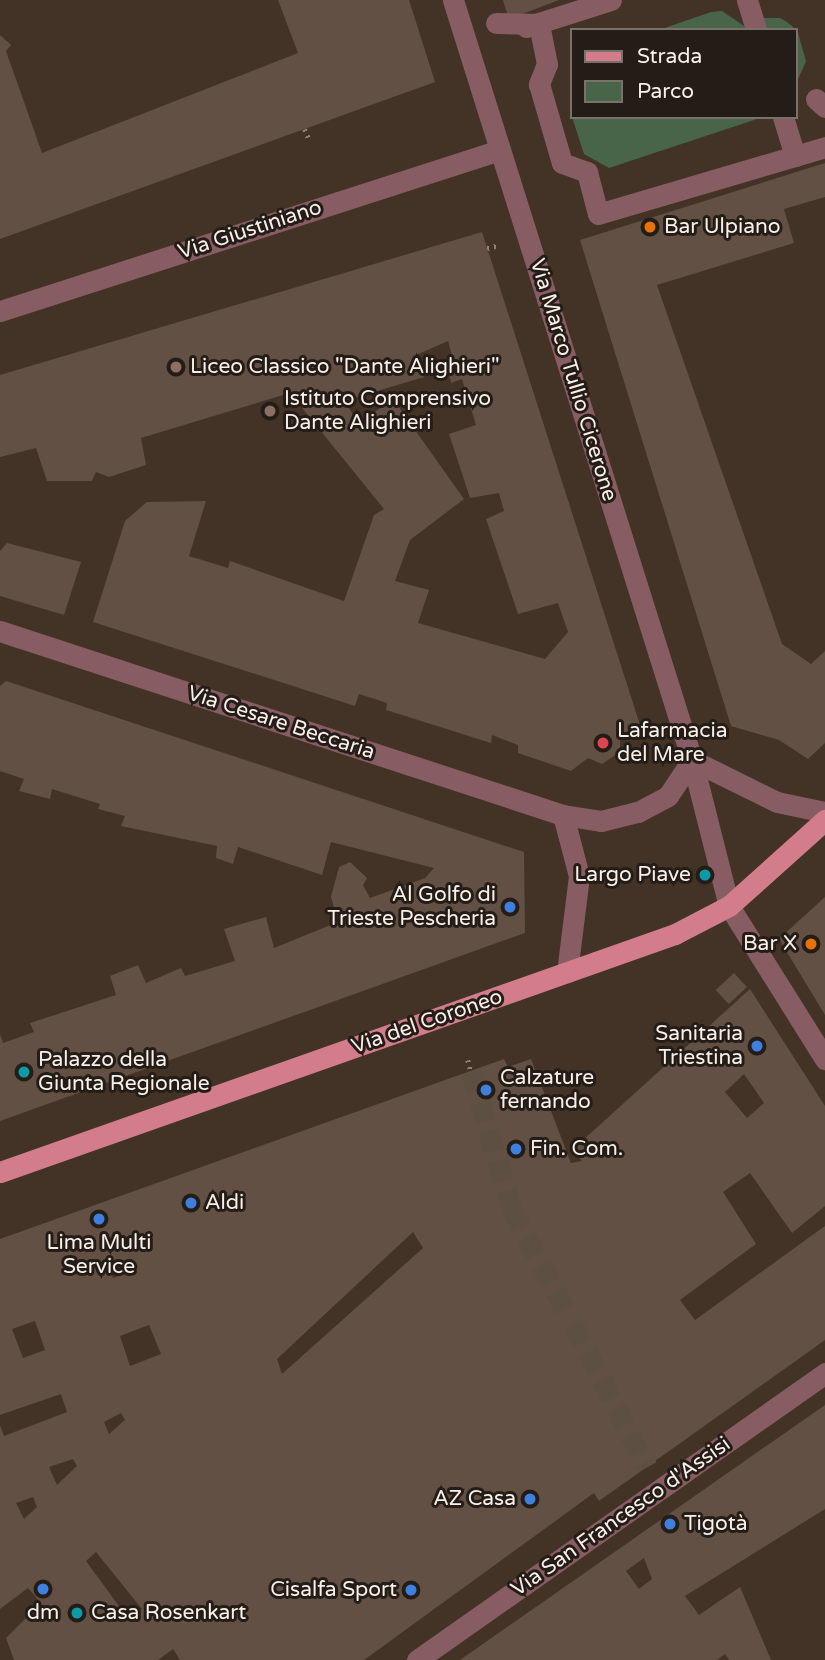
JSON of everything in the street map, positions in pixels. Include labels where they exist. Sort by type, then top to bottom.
[{"type":"main road","name":"Via del Coroneo","points":[[0,1172],[675,934],[729,906],[825,820]]},
{"type":"street","name":"Via Marco Tullio Cicerone","points":[[453,0],[692,760]]},
{"type":"street","points":[[497,29],[539,24],[611,0]]},
{"type":"street","points":[[747,0],[756,28]]},
{"type":"street","points":[[539,24],[547,64],[539,84],[562,163],[587,172],[598,214],[825,148]]},
{"type":"street","points":[[784,119],[795,156]]},
{"type":"street","name":"Via Giustiniano","points":[[0,311],[500,150]]},
{"type":"street","name":"Via Cesare Beccaria","points":[[0,631],[563,815]]},
{"type":"street","points":[[692,760],[777,802],[825,813]]},
{"type":"street","points":[[567,972],[579,876],[563,815],[601,821],[638,812],[668,796],[692,760]]},
{"type":"street","points":[[692,760],[729,906],[825,1059]]},
{"type":"street","name":"Via San Francesco d'Assisi","points":[[417,1660],[825,1373]]},
{"type":"path","points":[[305,129],[308,137]]},
{"type":"path","points":[[468,1060],[471,1071]]},
{"type":"green space","points":[[722,11],[747,28],[665,28],[711,12]]},
{"type":"green space","points":[[759,18],[780,18],[794,28],[762,28]]},
{"type":"green space","points":[[797,32],[798,33],[806,61],[797,81]]},
{"type":"green space","points":[[573,119],[757,119],[609,168],[584,154]]},
{"type":"building","points":[[278,0],[409,0],[435,82],[0,239],[0,35],[11,45],[6,51],[42,153],[298,53]]},
{"type":"building","points":[[503,0],[559,0],[509,19]]},
{"type":"building","points":[[825,163],[825,197],[784,209],[794,243],[657,285],[782,644],[811,664],[825,651],[825,743],[808,759],[779,740],[731,726],[580,240]]},
{"type":"building","name":"Istituto Comprensivo Dante Alighieri","points":[[482,232],[641,728],[620,739],[620,752],[602,764],[588,758],[571,771],[518,753],[518,745],[492,735],[491,743],[386,710],[387,703],[359,694],[355,706],[93,622],[125,521],[147,502],[206,501],[189,556],[228,568],[230,561],[344,601],[374,515],[384,509],[290,393],[141,438],[146,465],[109,477],[96,472],[92,481],[47,481],[36,448],[0,457],[0,375]],"holes":[[[448,341],[455,367],[448,369],[451,383],[462,379],[476,425],[449,434],[470,498],[499,493],[504,511],[486,519],[518,614],[558,603],[568,632],[545,659],[418,623],[429,590],[395,581],[410,540],[464,499],[393,399],[359,423],[344,401],[424,377],[416,355]]]},
{"type":"building","points":[[7,543],[81,562],[64,615],[0,596],[0,551]]},
{"type":"building","points":[[6,681],[524,852],[525,933],[0,1121],[0,1034],[3,1043],[34,1032],[30,1023],[116,995],[110,976],[138,965],[146,983],[181,968],[185,976],[235,961],[224,929],[266,917],[274,948],[338,922],[331,897],[339,867],[350,862],[367,878],[363,885],[370,898],[425,878],[434,868],[331,842],[322,875],[238,847],[233,864],[216,858],[217,846],[121,826],[125,816],[98,809],[100,804],[52,789],[50,799],[19,791],[24,779],[0,771],[0,686]]},
{"type":"building","points":[[825,897],[825,1015],[779,939]]},
{"type":"building","points":[[734,973],[747,987],[729,1004],[716,990]]},
{"type":"building","points":[[750,989],[825,1106],[825,1206],[792,1233],[750,1173],[723,1192],[756,1244],[680,1300],[695,1320],[825,1226],[825,1340],[599,1501],[594,1493],[364,1660],[180,1660],[173,1649],[158,1660],[14,1660],[6,1638],[41,1603],[28,1588],[0,1609],[0,1425],[4,1436],[67,1412],[61,1394],[0,1415],[0,1239],[504,1059],[508,1067],[531,1059],[571,1163],[582,1161],[572,1150]],"holes":[[[744,1074],[764,1103],[747,1118],[725,1092]],[[413,1232],[423,1248],[282,1374],[277,1359]],[[129,1260],[132,1271],[113,1278],[110,1267]],[[35,1321],[45,1350],[23,1358],[12,1329]],[[149,1325],[161,1354],[130,1366],[120,1336]],[[121,1413],[125,1420],[109,1434],[104,1422]],[[73,1459],[77,1466],[57,1485],[49,1467]],[[33,1497],[37,1507],[24,1519],[16,1503]],[[96,1552],[142,1609],[127,1617],[86,1561]]]},
{"type":"building","points":[[825,1405],[825,1509],[685,1596],[699,1615],[740,1587],[771,1660],[729,1660],[725,1654],[717,1660],[460,1660]],"holes":[[[644,1558],[652,1579],[639,1589],[626,1571]]]},
{"type":"tunnel","points":[[471,1071],[512,1209],[565,1309]]},
{"type":"tunnel","points":[[573,1324],[647,1467]]},
{"type":"place","name":"Bar Ulpiano","points":[[650,227]]},
{"type":"place","name":"Liceo Classico \"Dante Alighieri\"","points":[[176,367]]},
{"type":"place","name":"Istituto Comprensivo Dante Alighieri","points":[[270,411]]},
{"type":"place","name":"Lafarmacia del Mare","points":[[603,743]]},
{"type":"place","name":"Largo Piave","points":[[705,875]]},
{"type":"place","name":"Al Golfo di Trieste Pescheria","points":[[510,907]]},
{"type":"place","name":"Bar X","points":[[811,944]]},
{"type":"place","name":"Sanitaria Triestina","points":[[757,1046]]},
{"type":"place","name":"Palazzo della Giunta Regionale","points":[[24,1072]]},
{"type":"place","name":"Calzature fernando","points":[[486,1090]]},
{"type":"place","name":"Fin. Com.","points":[[516,1149]]},
{"type":"place","name":"Aldi","points":[[191,1203]]},
{"type":"place","name":"Lima Multi Service","points":[[99,1219]]},
{"type":"place","name":"AZ Casa","points":[[530,1499]]},
{"type":"place","name":"Tigotà","points":[[670,1524]]},
{"type":"place","name":"dm","points":[[43,1589]]},
{"type":"place","name":"Cisalfa Sport","points":[[411,1590]]},
{"type":"place","name":"Casa Rosenkart","points":[[77,1613]]}]
